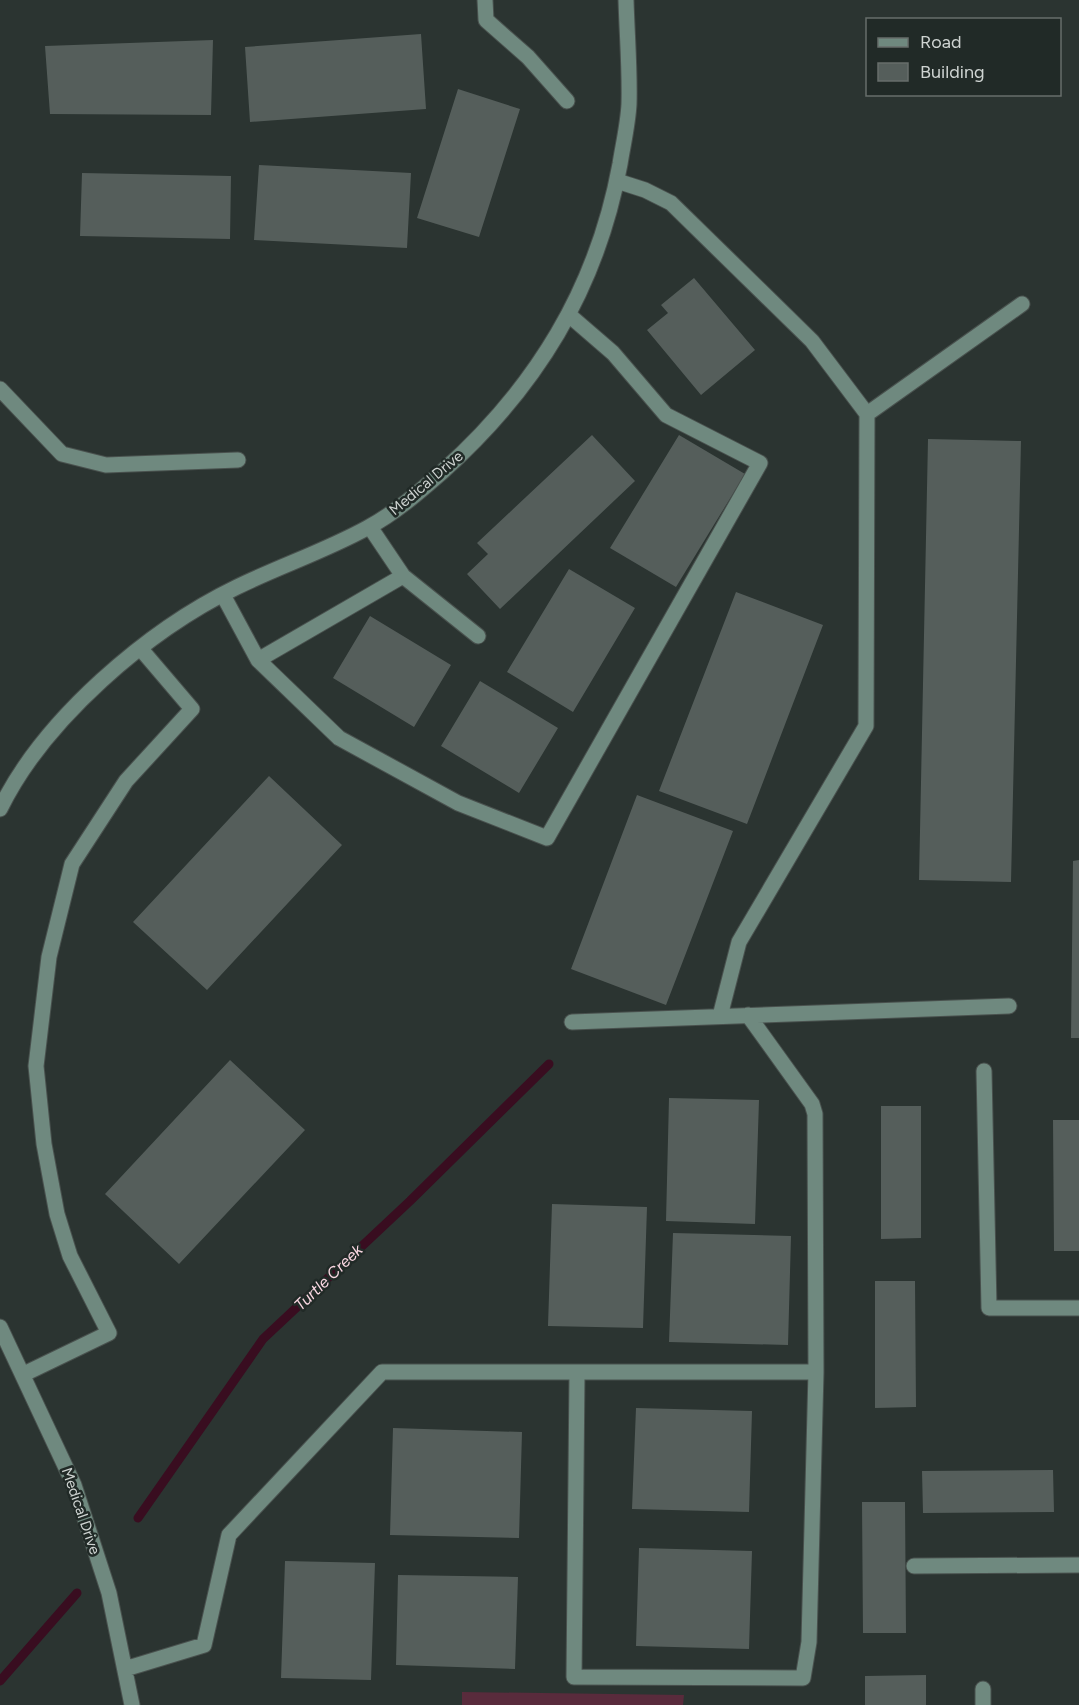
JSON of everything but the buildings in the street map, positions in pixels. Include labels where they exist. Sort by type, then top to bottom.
[{"type":"street","points":[[485,0],[486,20],[528,57],[567,101]]},
{"type":"street","name":"Medical Drive","points":[[0,809],[35,754],[68,715],[140,648],[162,631],[223,595],[321,552],[406,504],[477,441],[511,403],[550,348],[569,315],[596,256],[617,181],[629,106],[626,0]]},
{"type":"street","points":[[617,181],[645,190],[671,203],[812,341],[867,414],[866,726],[739,942],[720,1016]]},
{"type":"street","points":[[867,414],[1022,304]]},
{"type":"street","points":[[223,595],[258,660],[339,738],[458,803],[547,838],[760,463],[666,415],[613,353],[569,315]]},
{"type":"street","points":[[0,389],[62,454],[106,465],[238,460]]},
{"type":"street","points":[[370,526],[403,576],[478,636]]},
{"type":"street","points":[[258,660],[403,576]]},
{"type":"street","points":[[24,1374],[109,1333],[70,1256],[57,1214],[44,1144],[36,1066],[49,957],[72,864],[126,781],[192,709],[140,648]]},
{"type":"street","points":[[572,1022],[1009,1006]]},
{"type":"street","points":[[577,1374],[574,1677],[803,1678],[809,1642],[816,1372],[815,1114],[812,1104],[748,1015]]},
{"type":"street","points":[[984,1071],[989,1308],[1079,1308]]},
{"type":"street","name":"Medical Drive","points":[[0,1327],[74,1485],[108,1593],[132,1705]]},
{"type":"street","points":[[125,1669],[204,1645],[229,1535],[382,1372],[577,1374],[816,1372]]},
{"type":"street","points":[[914,1566],[1079,1565]]},
{"type":"street","points":[[983,1689],[983,1705]]},
{"type":"shaded area","points":[[462,1692],[684,1695],[683,1705],[462,1705]]},
{"type":"waterway","name":"Turtle Creek","points":[[138,1518],[263,1339],[410,1201],[549,1064]]},
{"type":"waterway","name":"Turtle Creek","points":[[0,1681],[77,1593]]}]
